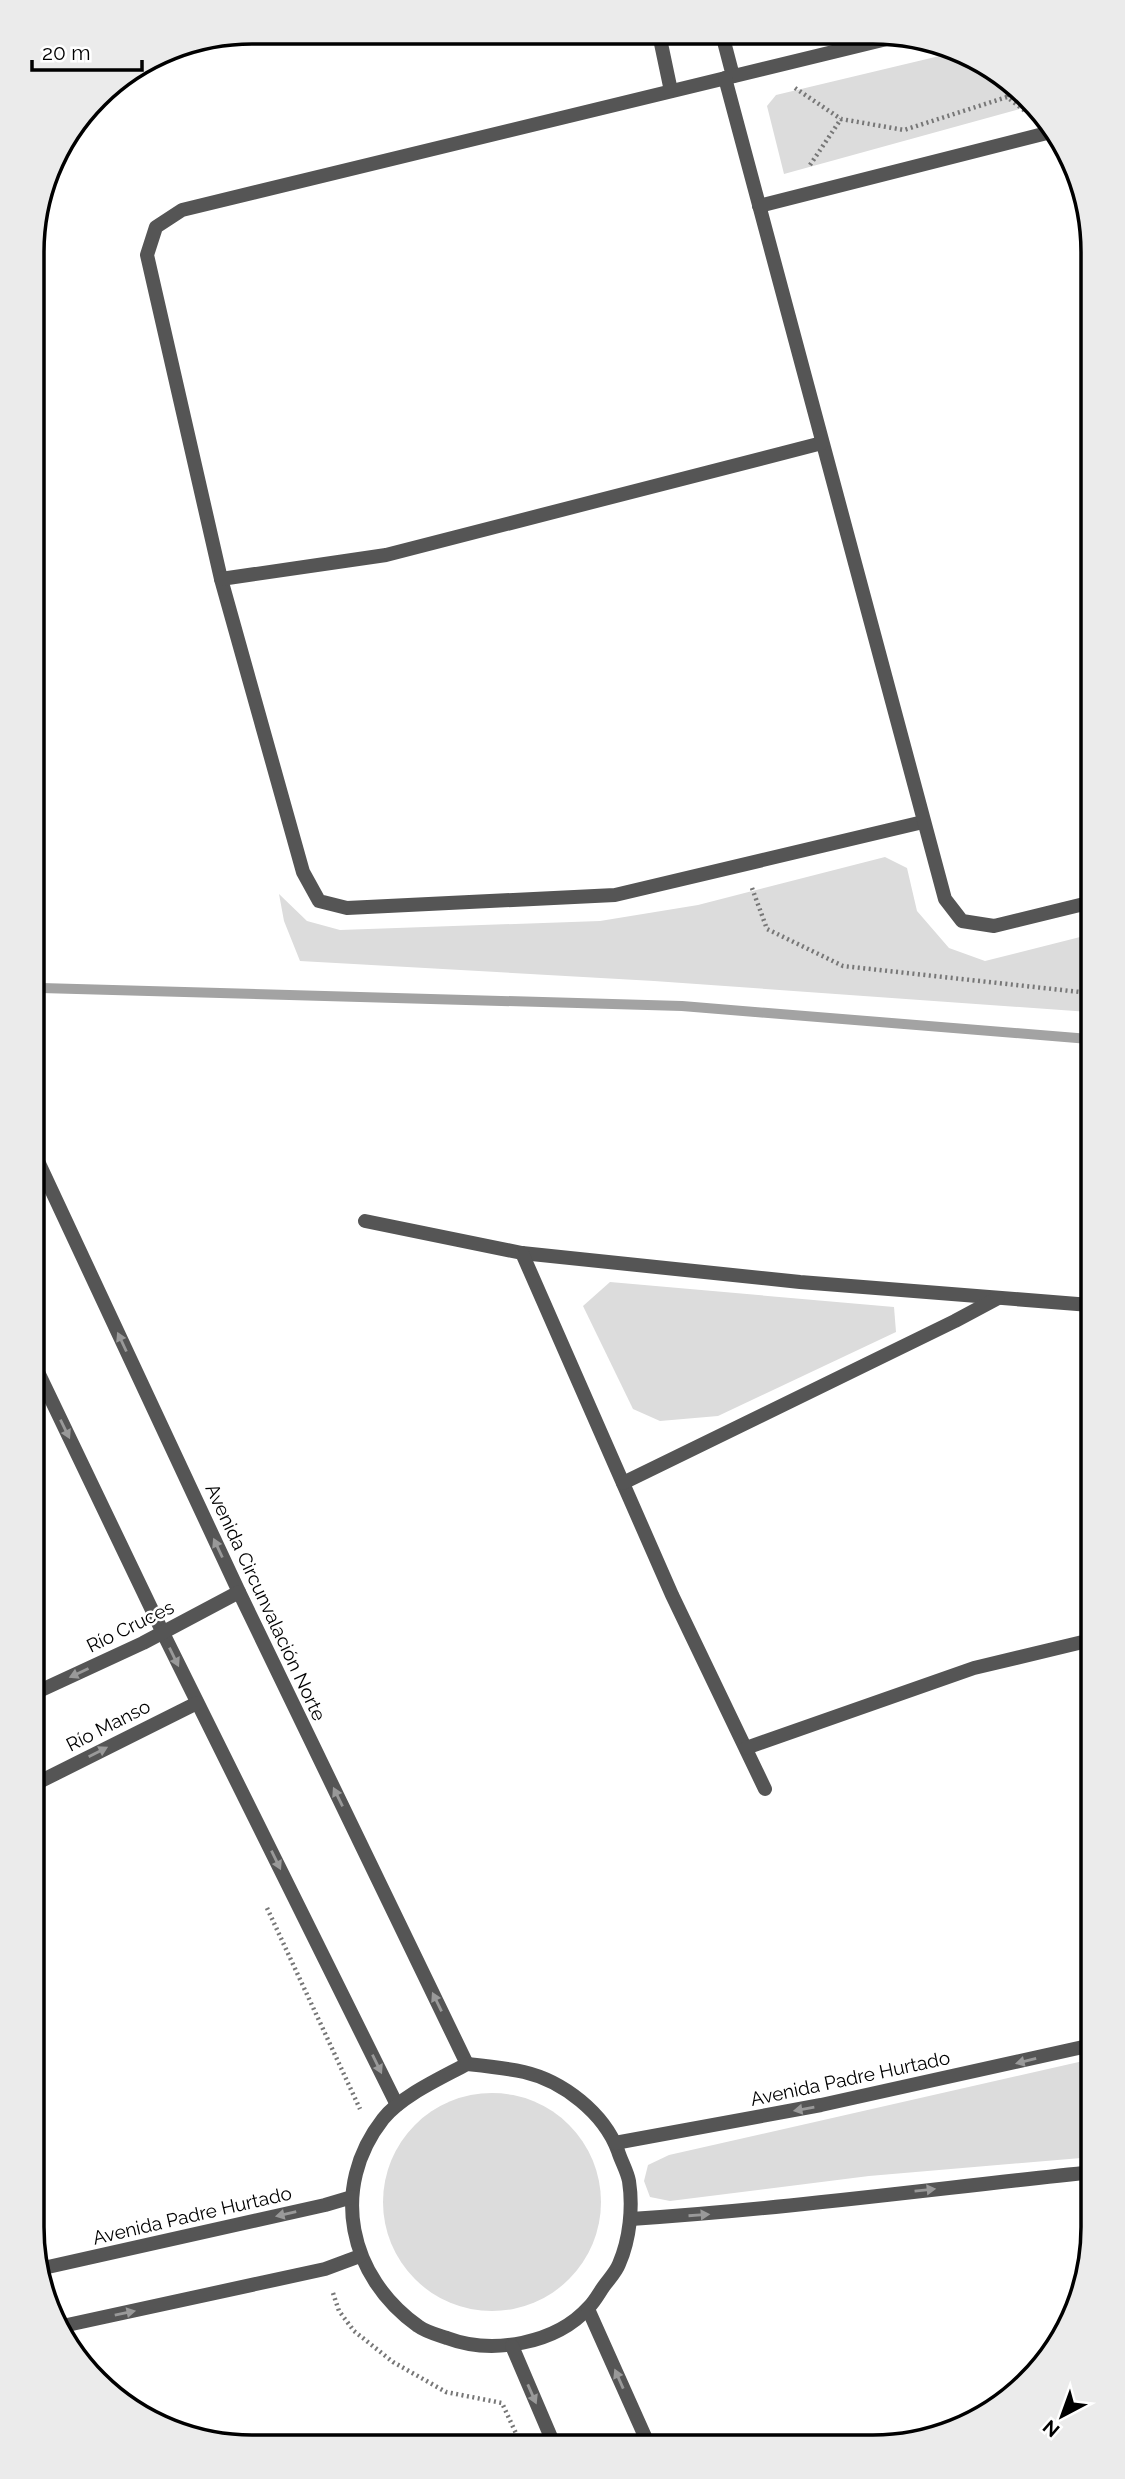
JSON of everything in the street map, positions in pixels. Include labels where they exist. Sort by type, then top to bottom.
[{"type":"street","points":[[661,44],[671,91]]},
{"type":"street","points":[[724,44],[759,206],[945,899],[962,921],[994,926],[1081,905]]},
{"type":"street","points":[[866,44],[182,210],[156,227],[147,255],[221,579],[303,872],[319,901],[348,908],[615,895],[923,822]]},
{"type":"street","points":[[759,206],[1044,134]]},
{"type":"street","points":[[221,579],[386,555],[822,443]]},
{"type":"street","name":"Avenida Circunvalación Norte","points":[[44,1174],[239,1592],[467,2064]]},
{"type":"street","points":[[365,1221],[522,1253],[800,1282],[1081,1304]]},
{"type":"street","points":[[522,1253],[672,1595],[765,1789]]},
{"type":"street","points":[[622,1483],[999,1298]]},
{"type":"street","points":[[44,1386],[197,1703],[397,2105]]},
{"type":"street","name":"Río Cruces","points":[[44,1689],[163,1633],[239,1592]]},
{"type":"street","points":[[746,1748],[974,1668],[1081,1642]]},
{"type":"street","name":"Río Manso","points":[[44,1780],[197,1703]]},
{"type":"street","name":"Avenida Padre Hurtado","points":[[615,2143],[821,2105],[1081,2047]]},
{"type":"street","points":[[467,2064],[526,2072],[562,2087],[592,2111],[615,2143],[629,2180],[631,2219],[619,2265],[588,2309],[556,2332],[512,2346],[464,2344],[420,2328],[384,2297],[360,2256],[353,2227],[352,2197],[361,2155],[383,2119],[397,2105],[467,2064]]},
{"type":"street","points":[[631,2219],[742,2212],[1081,2173]]},
{"type":"street","name":"Avenida Padre Hurtado","points":[[48,2267],[352,2197]]},
{"type":"street","points":[[68,2325],[325,2269],[360,2256]]},
{"type":"street","points":[[588,2309],[644,2435]]},
{"type":"street","points":[[512,2346],[550,2435]]},
{"type":"path","points":[[765,68],[841,119],[904,130],[1007,97]]},
{"type":"path","points":[[1007,97],[1024,109]]},
{"type":"path","points":[[787,198],[841,119]]},
{"type":"path","points":[[743,864],[767,929],[843,966],[1081,992]]},
{"type":"path","points":[[264,1903],[330,2042],[362,2118]]},
{"type":"path","points":[[325,2269],[340,2311],[354,2331],[393,2362],[446,2392],[502,2403],[517,2435]]},
{"type":"shaded area","points":[[941,56],[966,65],[989,79],[1023,108],[784,174],[767,106],[776,95]]},
{"type":"shaded area","points":[[885,857],[907,868],[917,911],[949,948],[985,961],[1081,937],[1081,1011],[654,981],[300,961],[284,921],[279,894],[307,921],[340,930],[600,921],[698,905]]},
{"type":"shaded area","points":[[610,1282],[894,1307],[896,1332],[718,1416],[660,1421],[633,1409],[583,1306]]},
{"type":"shaded area","points":[[1081,2061],[1081,2158],[869,2176],[670,2201],[650,2197],[644,2181],[648,2165],[669,2155]]},
{"type":"shaded area","points":[[503,2093],[524,2097],[544,2106],[561,2117],[577,2133],[597,2170],[601,2202],[593,2244],[583,2263],[561,2287],[524,2307],[481,2311],[460,2307],[440,2298],[423,2287],[407,2271],[387,2234],[383,2191],[387,2170],[396,2150],[407,2133],[423,2117],[460,2097]]},
{"type":"waterway","points":[[44,988],[682,1006],[1081,1038]]}]
